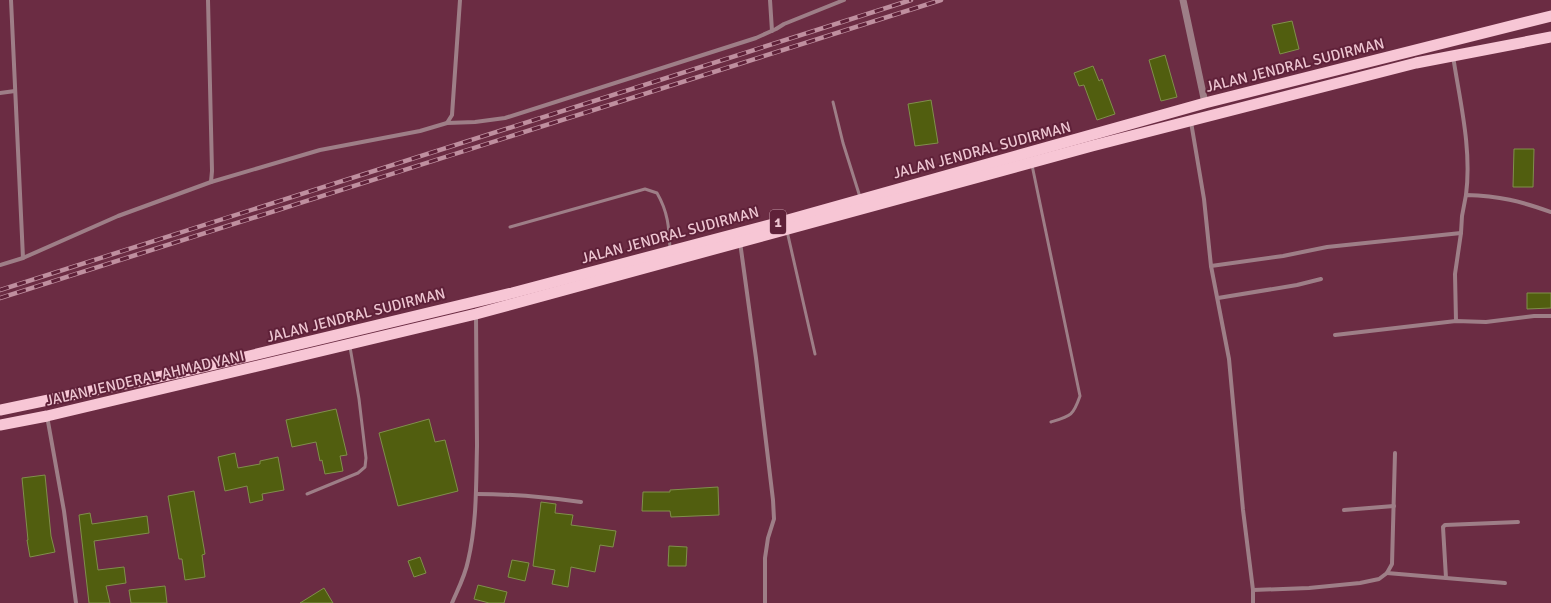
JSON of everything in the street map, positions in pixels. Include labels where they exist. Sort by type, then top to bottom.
[{"type":"highway","name":"JALAN JENDRAL SUDIRMAN","points":[[0,410],[190,370],[512,293],[1174,113],[1205,103],[1551,16]]},
{"type":"highway","name":"JALAN JENDERAL AHMAD YANI","points":[[0,425],[47,416],[241,371],[476,314],[1190,121],[1416,63],[1551,36]]},
{"type":"street","points":[[11,0],[23,258]]},
{"type":"street","points":[[208,0],[211,182]]},
{"type":"street","points":[[447,123],[452,115],[460,0]]},
{"type":"street","points":[[770,0],[772,31]]},
{"type":"street","points":[[0,265],[23,258],[118,216],[211,182],[320,150],[420,131],[447,123],[475,122],[505,118],[756,38],[784,24],[844,0]]},
{"type":"street","points":[[1183,0],[1205,103]]},
{"type":"street","points":[[1453,56],[1466,142],[1468,184],[1462,216],[1455,274],[1456,321]]},
{"type":"street","points":[[0,93],[15,91]]},
{"type":"street","points":[[1190,121],[1204,199],[1211,266],[1229,358],[1242,510],[1253,590],[1252,603]]},
{"type":"street","points":[[1466,196],[1486,196],[1514,199],[1551,212]]},
{"type":"street","points":[[1211,266],[1283,256],[1327,247],[1461,233]]},
{"type":"street","points":[[740,242],[773,500],[774,518],[768,538],[765,558],[765,603]]},
{"type":"street","points":[[1218,298],[1297,285],[1321,279]]},
{"type":"street","points":[[452,603],[462,581],[468,561],[472,541],[476,494],[476,314]]},
{"type":"street","points":[[1335,335],[1456,321],[1486,322],[1534,316],[1551,316]]},
{"type":"street","points":[[47,416],[64,511],[76,603]]},
{"type":"street","points":[[1253,590],[1309,588],[1360,583],[1379,579],[1388,573],[1392,564],[1395,453]]},
{"type":"street","points":[[476,494],[525,495],[581,502]]},
{"type":"street","points":[[1344,510],[1394,506]]},
{"type":"street","points":[[1446,578],[1443,527],[1445,525],[1518,522]]},
{"type":"street","points":[[1388,573],[1505,583]]},
{"type":"lane","points":[[833,102],[843,143],[860,199]]},
{"type":"lane","points":[[1031,163],[1080,396],[1076,408],[1069,416],[1051,422]]},
{"type":"lane","points":[[510,227],[645,189],[657,193],[663,203],[668,218],[670,251]]},
{"type":"lane","points":[[786,229],[815,354]]},
{"type":"lane","points":[[306,494],[358,473],[365,467],[366,458],[360,400],[349,344]]},
{"type":"building","points":[[1292,21],[1299,49],[1280,54],[1272,25]]},
{"type":"building","points":[[1165,55],[1177,97],[1161,101],[1149,60]]},
{"type":"building","points":[[1093,66],[1099,81],[1102,79],[1115,114],[1097,120],[1084,85],[1079,86],[1074,73]]},
{"type":"building","points":[[931,100],[938,143],[915,146],[908,104]]},
{"type":"building","points":[[1514,149],[1534,149],[1533,187],[1513,187]]},
{"type":"building","points":[[1527,293],[1551,293],[1551,308],[1527,309]]},
{"type":"building","points":[[336,409],[347,455],[340,456],[343,471],[325,474],[322,460],[320,461],[316,442],[292,447],[286,420]]},
{"type":"building","points":[[429,419],[435,442],[445,440],[458,491],[398,506],[379,433]]},
{"type":"building","points":[[235,453],[238,468],[260,464],[260,461],[278,457],[284,490],[262,494],[263,500],[250,503],[247,486],[225,491],[218,457]]},
{"type":"building","points":[[45,475],[51,536],[55,552],[30,557],[27,540],[22,478]]},
{"type":"building","points":[[718,487],[719,515],[671,517],[670,511],[642,511],[643,492],[670,492],[670,490]]},
{"type":"building","points":[[194,491],[205,554],[202,555],[205,577],[185,580],[182,559],[179,559],[168,496]]},
{"type":"building","points":[[541,502],[556,504],[555,513],[573,515],[571,525],[616,531],[613,547],[600,545],[595,572],[571,567],[568,587],[552,584],[555,570],[533,566]]},
{"type":"building","points":[[90,513],[92,524],[147,516],[149,533],[94,541],[98,570],[124,567],[126,583],[106,586],[110,603],[89,603],[79,515]]},
{"type":"building","points":[[669,546],[687,547],[686,566],[668,566]]},
{"type":"building","points":[[420,557],[426,573],[414,577],[408,561]]},
{"type":"building","points":[[512,560],[529,563],[525,581],[508,577]]},
{"type":"building","points":[[478,585],[507,592],[504,603],[489,603],[474,599]]},
{"type":"building","points":[[165,586],[167,603],[131,603],[129,590]]},
{"type":"building","points":[[324,588],[333,603],[300,603]]},
{"type":"railway","points":[[0,290],[911,0]]},
{"type":"railway","points":[[0,298],[941,0]]}]
